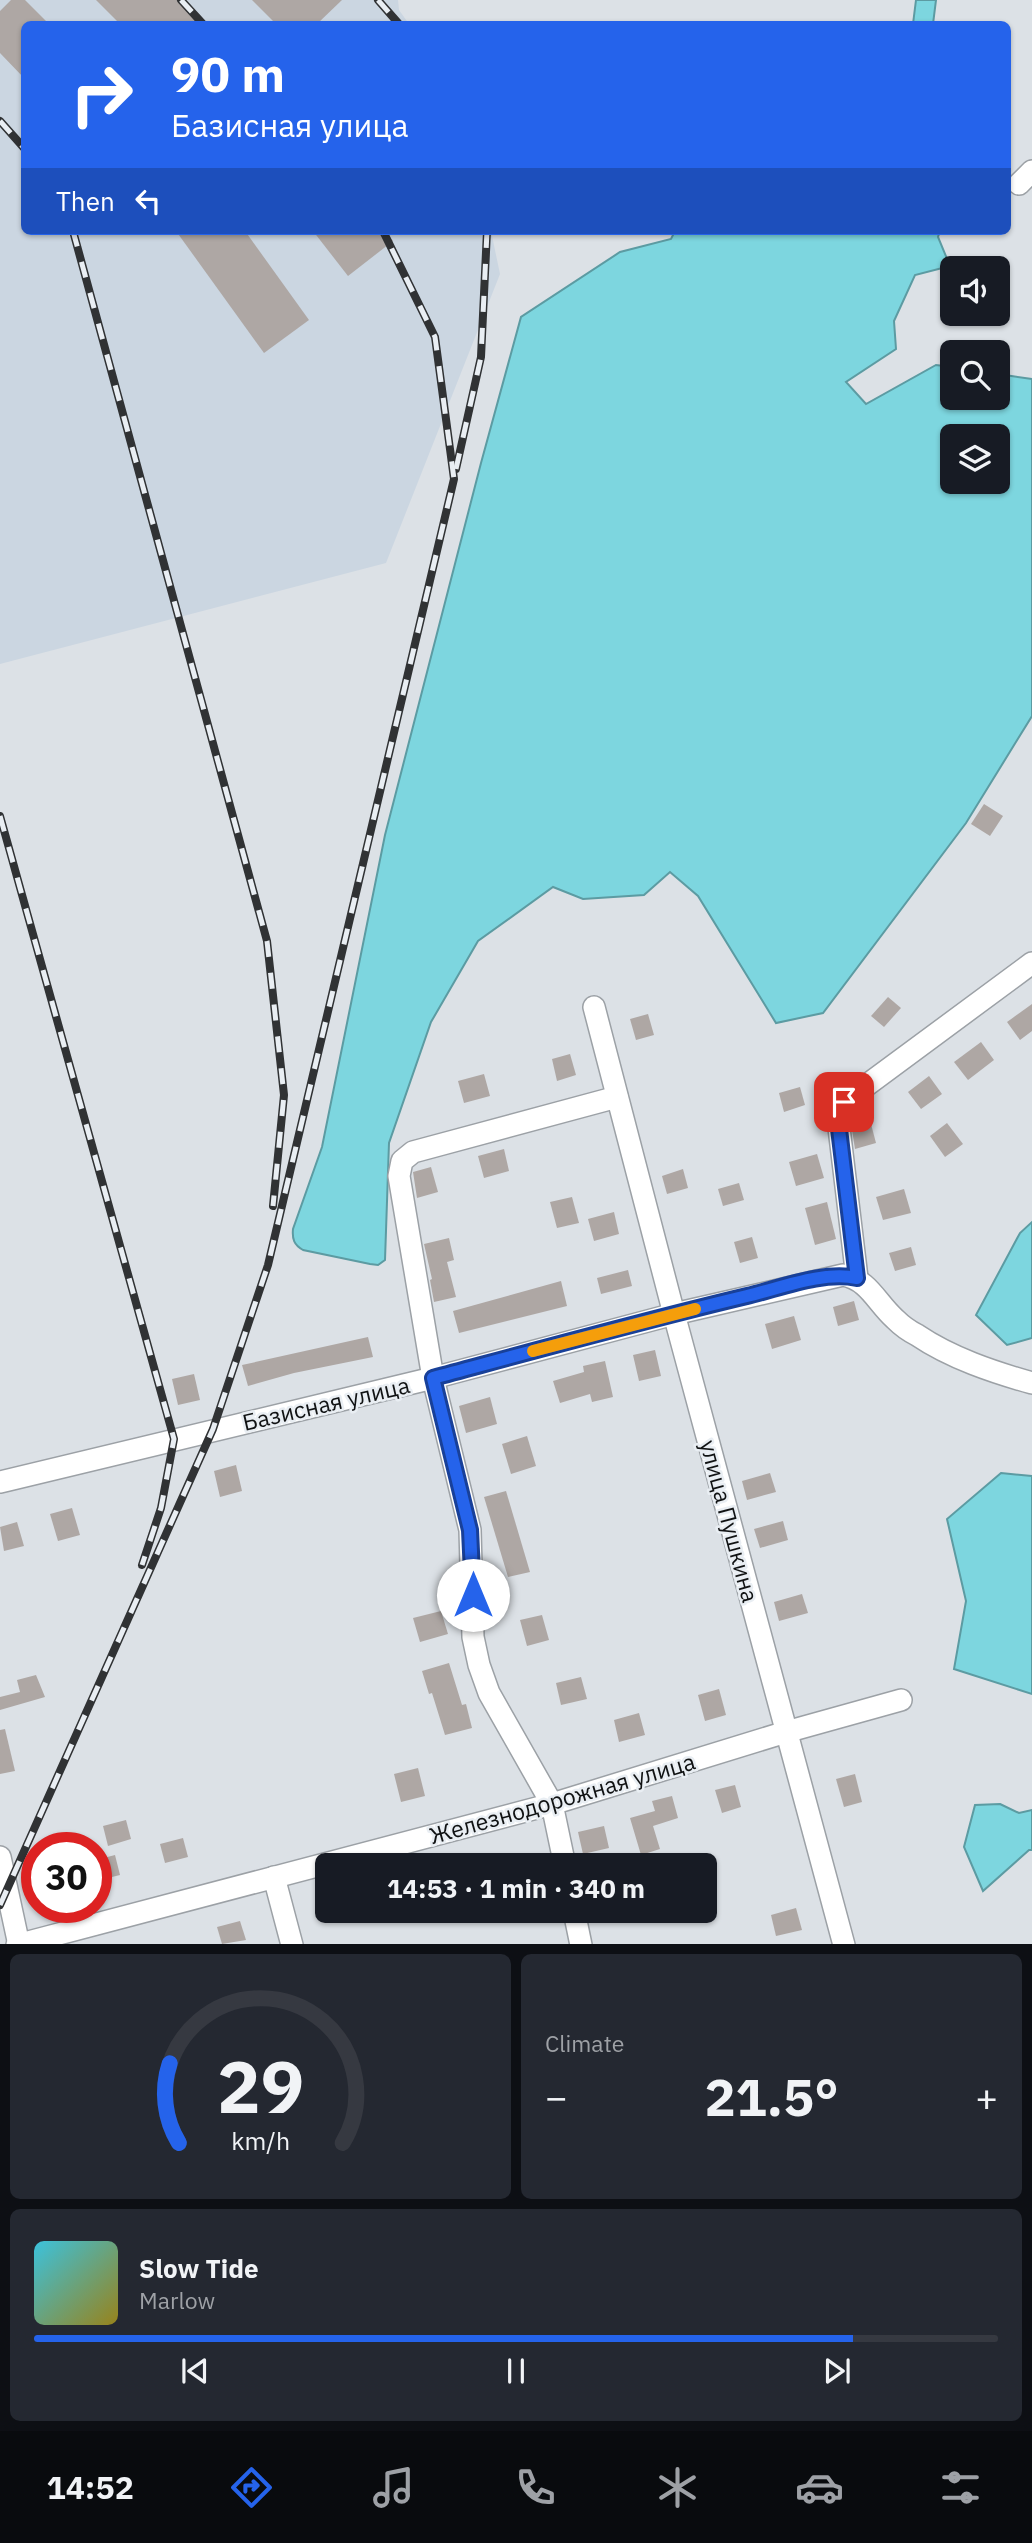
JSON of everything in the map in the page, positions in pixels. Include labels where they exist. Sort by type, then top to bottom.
[{"type":"street","points":[[1032,963],[844,1102],[839,1115],[857,1278],[871,1290],[894,1319],[918,1337],[981,1366],[1032,1382]]},
{"type":"street","name":"улица Пушкина","points":[[594,1007],[844,1944]]},
{"type":"street","points":[[562,1853],[552,1804],[489,1693],[479,1665],[473,1637],[470,1530],[433,1378],[399,1176],[402,1161],[413,1152],[617,1097]]},
{"type":"street","name":"Базисная улица","points":[[0,1482],[433,1378],[674,1314],[817,1280],[843,1275],[857,1278]]},
{"type":"street","name":"Железнодорожная улица","points":[[18,1944],[552,1804],[786,1732],[901,1700]]},
{"type":"street","points":[[0,1857],[18,1944]]},
{"type":"street","points":[[274,1877],[292,1944]]},
{"type":"street","points":[[577,1923],[581,1944]]},
{"type":"shaded area","points":[[0,0],[398,0],[399,10],[407,21],[21,21],[21,235],[492,235],[500,274],[386,563],[0,664]]},
{"type":"water","points":[[916,0],[936,0],[933,21],[913,21]]},
{"type":"water","points":[[673,235],[939,235],[946,256],[940,256],[940,269],[915,275],[894,321],[896,349],[846,382],[866,404],[936,365],[940,366],[940,410],[1010,410],[1010,376],[1032,379],[1032,716],[966,823],[823,1013],[776,1023],[698,896],[670,872],[644,895],[583,899],[553,887],[478,941],[431,1022],[389,1143],[385,1260],[378,1265],[370,1264],[303,1250],[294,1241],[293,1229],[322,1147],[385,835],[521,317],[620,252],[671,239]]},
{"type":"water","points":[[1032,1222],[1032,1338],[1007,1345],[976,1315],[1020,1233]]},
{"type":"water","points":[[1001,1473],[1032,1476],[1032,1694],[954,1669],[966,1601],[947,1519]]},
{"type":"water","points":[[1000,1804],[1019,1813],[1032,1810],[1032,1850],[983,1891],[964,1847],[975,1805]]},
{"type":"building","points":[[11,0],[25,0],[46,21],[21,21],[21,75],[0,53],[0,11]]},
{"type":"building","points":[[96,0],[182,0],[203,21],[117,21]]},
{"type":"building","points":[[252,0],[342,0],[320,21],[273,21]]},
{"type":"building","points":[[179,235],[248,235],[309,320],[264,353]]},
{"type":"building","points":[[316,235],[388,235],[393,241],[348,276]]},
{"type":"building","points":[[984,804],[1003,816],[990,836],[971,824]]},
{"type":"building","points":[[888,997],[901,1008],[884,1027],[871,1016]]},
{"type":"building","points":[[1032,1004],[1032,1031],[1020,1040],[1007,1022]]},
{"type":"building","points":[[648,1014],[654,1035],[636,1040],[630,1019]]},
{"type":"building","points":[[981,1042],[994,1060],[968,1080],[954,1062]]},
{"type":"building","points":[[570,1054],[576,1075],[557,1081],[552,1059]]},
{"type":"building","points":[[484,1074],[490,1096],[464,1103],[458,1081]]},
{"type":"building","points":[[929,1076],[942,1094],[921,1109],[908,1092]]},
{"type":"building","points":[[800,1087],[805,1105],[784,1112],[779,1093]]},
{"type":"building","points":[[947,1123],[963,1144],[945,1157],[930,1136]]},
{"type":"building","points":[[871,1124],[876,1143],[855,1149],[852,1130]]},
{"type":"building","points":[[504,1149],[509,1171],[484,1178],[478,1156]]},
{"type":"building","points":[[817,1154],[824,1178],[796,1186],[789,1162]]},
{"type":"building","points":[[431,1167],[438,1192],[417,1198],[413,1172]]},
{"type":"building","points":[[683,1169],[688,1188],[667,1194],[662,1176]]},
{"type":"building","points":[[739,1183],[744,1200],[723,1206],[718,1189]]},
{"type":"building","points":[[904,1189],[911,1213],[883,1220],[876,1197]]},
{"type":"building","points":[[572,1197],[579,1223],[557,1228],[550,1202]]},
{"type":"building","points":[[827,1202],[836,1239],[815,1245],[805,1208]]},
{"type":"building","points":[[614,1212],[619,1234],[594,1241],[588,1219]]},
{"type":"building","points":[[752,1237],[758,1258],[740,1263],[734,1242]]},
{"type":"building","points":[[449,1238],[454,1260],[447,1262],[456,1297],[434,1302],[424,1244]]},
{"type":"building","points":[[911,1247],[916,1265],[895,1271],[889,1253]]},
{"type":"building","points":[[628,1270],[632,1286],[601,1294],[597,1278]]},
{"type":"building","points":[[561,1281],[567,1306],[459,1333],[453,1311]]},
{"type":"building","points":[[854,1301],[859,1320],[838,1326],[833,1307]]},
{"type":"building","points":[[794,1316],[801,1340],[772,1349],[765,1324]]},
{"type":"building","points":[[368,1337],[373,1357],[294,1373],[248,1386],[242,1365]]},
{"type":"building","points":[[655,1350],[661,1376],[639,1381],[633,1355]]},
{"type":"building","points":[[605,1361],[613,1397],[592,1402],[590,1394],[560,1403],[553,1381],[584,1372],[583,1366]]},
{"type":"building","points":[[194,1374],[200,1400],[178,1405],[172,1379]]},
{"type":"building","points":[[490,1397],[497,1424],[466,1433],[459,1406]]},
{"type":"building","points":[[527,1436],[536,1466],[511,1474],[502,1444]]},
{"type":"building","points":[[236,1465],[242,1491],[220,1497],[214,1471]]},
{"type":"building","points":[[770,1473],[776,1492],[747,1500],[742,1481]]},
{"type":"building","points":[[506,1491],[530,1572],[508,1577],[484,1497]]},
{"type":"building","points":[[72,1508],[80,1535],[58,1541],[50,1514]]},
{"type":"building","points":[[783,1521],[788,1540],[760,1548],[754,1529]]},
{"type":"building","points":[[17,1522],[24,1546],[4,1551],[0,1527]]},
{"type":"building","points":[[802,1594],[808,1613],[779,1621],[774,1602]]},
{"type":"building","points":[[441,1611],[448,1634],[420,1642],[413,1618]]},
{"type":"building","points":[[542,1615],[549,1640],[527,1646],[520,1620]]},
{"type":"building","points":[[449,1663],[462,1705],[466,1704],[472,1728],[445,1735],[422,1671]]},
{"type":"building","points":[[36,1675],[45,1697],[0,1710],[0,1697],[20,1692],[17,1680]]},
{"type":"building","points":[[581,1677],[587,1699],[561,1705],[556,1683]]},
{"type":"building","points":[[719,1689],[726,1715],[705,1721],[698,1695]]},
{"type":"building","points":[[639,1713],[645,1735],[619,1742],[614,1720]]},
{"type":"building","points":[[5,1729],[15,1771],[0,1774],[0,1730]]},
{"type":"building","points":[[418,1768],[425,1796],[401,1802],[394,1774]]},
{"type":"building","points":[[855,1774],[862,1802],[844,1807],[836,1779]]},
{"type":"building","points":[[735,1785],[741,1807],[722,1813],[715,1790]]},
{"type":"building","points":[[672,1796],[678,1818],[653,1826],[660,1849],[640,1853],[630,1818],[655,1811],[652,1801]]},
{"type":"building","points":[[126,1820],[131,1839],[112,1845],[112,1832],[104,1832],[103,1826]]},
{"type":"building","points":[[604,1826],[609,1848],[583,1853],[578,1832]]},
{"type":"building","points":[[183,1838],[188,1857],[165,1863],[160,1844]]},
{"type":"building","points":[[115,1855],[120,1875],[112,1877],[112,1856]]},
{"type":"building","points":[[796,1908],[802,1930],[776,1936],[771,1915]]},
{"type":"building","points":[[240,1921],[246,1940],[222,1944],[217,1927]]},
{"type":"railway","points":[[181,0],[200,21]]},
{"type":"railway","points":[[378,0],[396,21]]},
{"type":"railway","points":[[0,121],[21,145]]},
{"type":"railway","points":[[74,235],[267,941],[284,1095],[273,1206]]},
{"type":"railway","points":[[0,1905],[213,1429],[268,1265],[454,479],[435,337],[385,235]]},
{"type":"railway","points":[[456,469],[481,357],[487,235]]},
{"type":"railway","points":[[0,816],[174,1439],[161,1508],[142,1565]]},
{"type":"slow traffic","points":[[533,1351],[695,1309]]},
{"type":"route","points":[[473,1595],[470,1530],[433,1378],[793,1285],[843,1275],[857,1278],[839,1129],[839,1115],[844,1102]]}]
